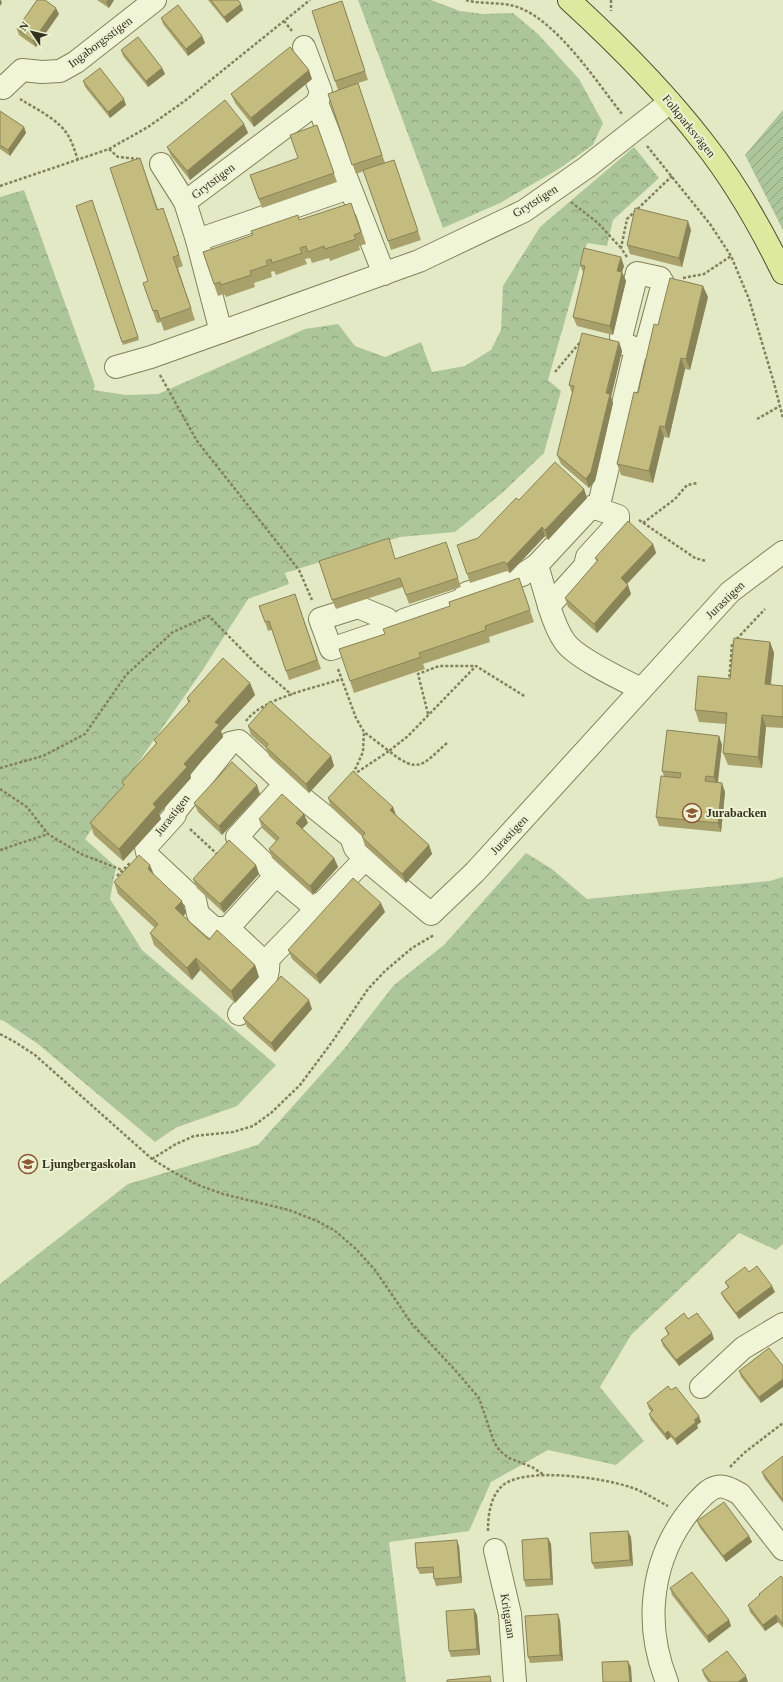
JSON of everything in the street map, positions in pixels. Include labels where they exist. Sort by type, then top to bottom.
[{"type":"main road","name":"Folkparksvägen","points":[[568,0],[612,39],[670,102],[705,144],[741,198],[783,273]]},
{"type":"street","name":"Ingaborgsstigen","points":[[2,87],[22,70],[42,72],[60,71],[76,62],[155,0]]},
{"type":"street","points":[[304,47],[321,92],[317,103],[384,274]]},
{"type":"street","name":"Grytstigen","points":[[116,367],[151,357],[419,261],[524,211],[587,167],[670,102]]},
{"type":"street","name":"Grytstigen","points":[[185,202],[317,103]]},
{"type":"street","name":"Grytstigen","points":[[161,164],[185,202],[197,240],[221,332]]},
{"type":"street","points":[[197,240],[350,188]]},
{"type":"street","points":[[598,510],[636,349],[625,344],[621,337],[637,273]]},
{"type":"street","points":[[390,629],[387,619],[358,607],[320,619],[331,649],[400,626],[404,620],[462,600],[467,593],[522,575],[537,565],[591,507],[618,516],[618,523],[587,557],[585,566],[548,606]]},
{"type":"street","name":"Jurastigen","points":[[228,928],[214,928],[198,914],[195,900],[148,856],[146,848],[175,815],[174,812],[230,743],[239,741],[285,784],[350,837],[355,848],[365,859],[431,914],[475,872],[730,592],[783,552]]},
{"type":"street","points":[[537,565],[548,606],[556,627],[566,644],[591,662],[641,689]]},
{"type":"street","points":[[285,784],[237,836],[276,875],[317,909]]},
{"type":"street","points":[[276,875],[228,928],[261,959],[268,959],[365,859]]},
{"type":"street","points":[[239,1014],[264,986],[270,970],[268,959]]},
{"type":"street","points":[[701,1387],[743,1348],[783,1324]]},
{"type":"street","points":[[667,1682],[657,1652],[654,1625],[654,1601],[662,1561],[672,1536],[686,1515],[707,1491],[719,1486],[731,1489],[740,1494],[783,1549]]},
{"type":"street","name":"Kritgatan","points":[[495,1550],[510,1614],[515,1682]]},
{"type":"path","points":[[0,186],[109,149],[148,127],[186,100],[310,0]]},
{"type":"path","points":[[466,0],[519,7],[532,14],[556,33],[579,58],[634,130],[710,224],[731,256],[749,299],[783,418]]},
{"type":"path","points":[[2,87],[56,123],[68,136],[78,160]]},
{"type":"path","points":[[109,149],[118,157],[132,160],[144,159],[161,164]]},
{"type":"path","points":[[621,248],[626,219],[672,176]]},
{"type":"path","points":[[556,188],[598,223],[621,248],[637,273]]},
{"type":"path","points":[[678,279],[704,274],[731,256]]},
{"type":"path","points":[[556,372],[583,338]]},
{"type":"path","points":[[151,357],[197,441],[300,570],[320,619]]},
{"type":"path","points":[[757,418],[780,406]]},
{"type":"path","points":[[643,523],[675,499],[687,485],[698,483]]},
{"type":"path","points":[[618,516],[638,520],[695,558],[706,561]]},
{"type":"path","points":[[728,683],[732,644],[765,609]]},
{"type":"path","points":[[0,768],[43,756],[85,734],[126,675],[173,632],[209,616],[257,665],[292,695]]},
{"type":"path","points":[[331,649],[356,718],[364,732],[403,762],[414,766],[422,765],[447,742]]},
{"type":"path","points":[[428,714],[418,674],[439,666],[476,666],[526,697]]},
{"type":"path","points":[[348,780],[408,736],[476,666]]},
{"type":"path","points":[[230,743],[250,716],[266,704],[342,679]]},
{"type":"path","points":[[353,775],[363,752],[364,732]]},
{"type":"path","points":[[0,789],[27,807],[48,834],[81,854],[122,870]]},
{"type":"path","points":[[175,815],[219,856]]},
{"type":"path","points":[[0,850],[48,834]]},
{"type":"path","points":[[214,861],[237,836]]},
{"type":"path","points":[[0,1034],[35,1055],[152,1159],[175,1173],[198,1185],[223,1194],[289,1210],[317,1221],[334,1230],[356,1249],[375,1270],[412,1324],[479,1398],[494,1442],[500,1451],[509,1458],[532,1467],[544,1476]]},
{"type":"path","points":[[719,1486],[723,1476],[731,1465],[744,1452],[783,1423]]},
{"type":"path","points":[[495,1550],[488,1535],[488,1520],[492,1502],[501,1487],[510,1481],[526,1476],[586,1478],[631,1487],[686,1515]]},
{"type":"green space","points":[[358,0],[431,0],[460,11],[484,14],[513,13],[538,34],[579,79],[603,123],[593,145],[557,170],[500,203],[443,228]]},
{"type":"green space","points":[[783,110],[783,230],[745,155]]},
{"type":"green space","points":[[634,147],[659,178],[613,220],[607,246],[587,243],[548,380],[561,391],[544,453],[502,493],[455,532],[400,537],[285,573],[289,584],[248,599],[202,671],[85,839],[116,867],[110,899],[142,950],[276,1065],[237,1106],[175,1128],[155,1142],[38,1044],[4,1021],[0,1020],[0,197],[24,190],[95,386],[93,390],[126,395],[158,394],[305,329],[338,324],[355,346],[385,357],[421,342],[432,372],[465,366],[491,350],[501,330],[503,286],[540,227]]},
{"type":"green space","points":[[526,853],[552,869],[587,899],[770,881],[783,877],[783,1244],[776,1250],[739,1233],[631,1335],[600,1387],[644,1441],[616,1465],[548,1450],[491,1482],[469,1531],[389,1542],[406,1682],[0,1682],[0,1284],[128,1184],[258,1145],[344,1049],[394,985],[444,945]]},
{"type":"building","points":[[37,0],[45,0],[56,8],[33,41],[17,29]]},
{"type":"building","points":[[211,0],[238,0],[241,4],[224,17]]},
{"type":"building","points":[[342,1],[365,71],[335,81],[312,11]]},
{"type":"building","points":[[178,5],[202,36],[186,49],[161,18]]},
{"type":"building","points":[[138,37],[162,68],[146,81],[121,50]]},
{"type":"building","points":[[290,47],[309,70],[251,118],[231,94]]},
{"type":"building","points":[[100,68],[124,99],[108,112],[83,81]]},
{"type":"building","points":[[358,83],[382,155],[352,165],[328,94]]},
{"type":"building","points":[[225,100],[244,124],[187,171],[167,147]]},
{"type":"building","points":[[0,111],[24,127],[8,150],[0,145]]},
{"type":"building","points":[[317,125],[334,173],[259,199],[250,175],[298,158],[290,135]]},
{"type":"building","points":[[140,158],[157,210],[163,208],[179,255],[173,257],[191,308],[160,319],[157,310],[153,311],[143,283],[148,281],[110,168]]},
{"type":"building","points":[[394,160],[418,231],[388,241],[363,170]]},
{"type":"building","points":[[92,200],[138,337],[122,342],[76,206]]},
{"type":"building","points":[[351,203],[361,232],[354,235],[356,239],[325,249],[324,246],[308,252],[306,246],[300,248],[302,253],[272,263],[271,259],[266,261],[268,265],[250,271],[251,275],[221,285],[220,282],[214,284],[203,252],[253,235],[251,231],[298,215],[299,220]]},
{"type":"building","points":[[635,208],[688,221],[679,258],[627,245]]},
{"type":"building","points":[[584,248],[621,257],[617,271],[622,272],[610,326],[573,317],[585,266],[580,265]]},
{"type":"building","points":[[670,278],[703,286],[686,359],[681,358],[665,427],[660,426],[649,471],[617,464],[634,392],[638,393],[654,324],[658,325]]},
{"type":"building","points":[[582,333],[619,342],[606,393],[610,394],[591,472],[586,479],[557,455],[574,386],[569,385]]},
{"type":"building","points":[[555,462],[584,489],[545,530],[542,527],[507,564],[504,562],[467,574],[457,545],[478,538],[516,498],[519,500]]},
{"type":"building","points":[[628,521],[653,544],[621,578],[628,585],[594,624],[565,598],[598,560],[595,558]]},
{"type":"building","points":[[389,538],[395,559],[446,542],[458,578],[406,595],[400,578],[332,600],[319,561]]},
{"type":"building","points":[[519,578],[530,610],[485,626],[486,630],[419,653],[421,657],[350,681],[339,649],[385,634],[383,629],[450,606],[449,602]]},
{"type":"building","points":[[295,594],[317,660],[286,671],[269,621],[265,622],[259,606]]},
{"type":"building","points":[[734,638],[770,642],[765,684],[783,686],[783,717],[762,715],[758,757],[723,753],[727,713],[695,710],[698,676],[730,679]]},
{"type":"building","points":[[223,658],[250,683],[215,722],[219,725],[184,764],[187,767],[153,804],[156,807],[119,849],[90,823],[124,785],[122,782],[157,743],[154,740],[190,701],[187,698]]},
{"type":"building","points":[[270,701],[331,756],[306,784],[266,747],[268,744],[248,726]]},
{"type":"building","points":[[667,730],[719,736],[714,777],[706,776],[705,781],[722,783],[718,823],[656,817],[661,776],[680,778],[681,773],[662,771]]},
{"type":"building","points":[[232,762],[257,785],[219,826],[194,803]]},
{"type":"building","points":[[353,771],[393,807],[390,810],[429,845],[402,874],[362,837],[365,833],[328,798]]},
{"type":"building","points":[[282,794],[304,814],[296,823],[334,858],[310,886],[269,849],[279,838],[259,819]]},
{"type":"building","points":[[229,840],[256,865],[220,904],[193,879]]},
{"type":"building","points":[[139,855],[150,865],[148,869],[182,901],[175,908],[209,940],[217,930],[255,965],[231,991],[196,958],[187,968],[150,933],[158,924],[114,882]]},
{"type":"building","points":[[353,878],[381,903],[316,975],[288,950]]},
{"type":"building","points":[[281,976],[309,1000],[271,1043],[243,1018]]},
{"type":"building","points":[[757,1266],[772,1286],[736,1313],[721,1293],[729,1287],[725,1282],[745,1267],[749,1272]]},
{"type":"building","points":[[684,1313],[688,1319],[697,1313],[712,1333],[676,1360],[661,1340],[669,1334],[665,1328]]},
{"type":"building","points":[[769,1348],[783,1366],[783,1379],[759,1397],[739,1371]]},
{"type":"building","points":[[668,1386],[671,1390],[676,1387],[699,1416],[694,1420],[696,1422],[675,1439],[668,1431],[665,1434],[649,1414],[653,1410],[647,1403]]},
{"type":"building","points":[[783,1456],[783,1500],[762,1472]]},
{"type":"building","points":[[724,1502],[749,1536],[723,1556],[697,1521]]},
{"type":"building","points":[[628,1531],[630,1560],[592,1563],[590,1533]]},
{"type":"building","points":[[548,1538],[551,1579],[524,1580],[522,1540]]},
{"type":"building","points":[[457,1540],[460,1577],[434,1579],[433,1567],[417,1568],[415,1543]]},
{"type":"building","points":[[692,1572],[729,1620],[707,1636],[670,1588]]},
{"type":"building","points":[[781,1576],[783,1579],[783,1624],[776,1615],[763,1625],[748,1605]]},
{"type":"building","points":[[474,1609],[477,1649],[449,1651],[446,1611]]},
{"type":"building","points":[[558,1614],[560,1655],[528,1657],[525,1616]]},
{"type":"building","points":[[727,1651],[746,1676],[738,1682],[711,1682],[702,1670]]},
{"type":"building","points":[[628,1661],[630,1682],[603,1682],[602,1662]]},
{"type":"building","points":[[490,1676],[491,1682],[447,1682],[447,1680]]},
{"type":"place","name":"Jurabacken","points":[[692,813]]},
{"type":"place","name":"Ljungbergaskolan","points":[[28,1164]]}]
